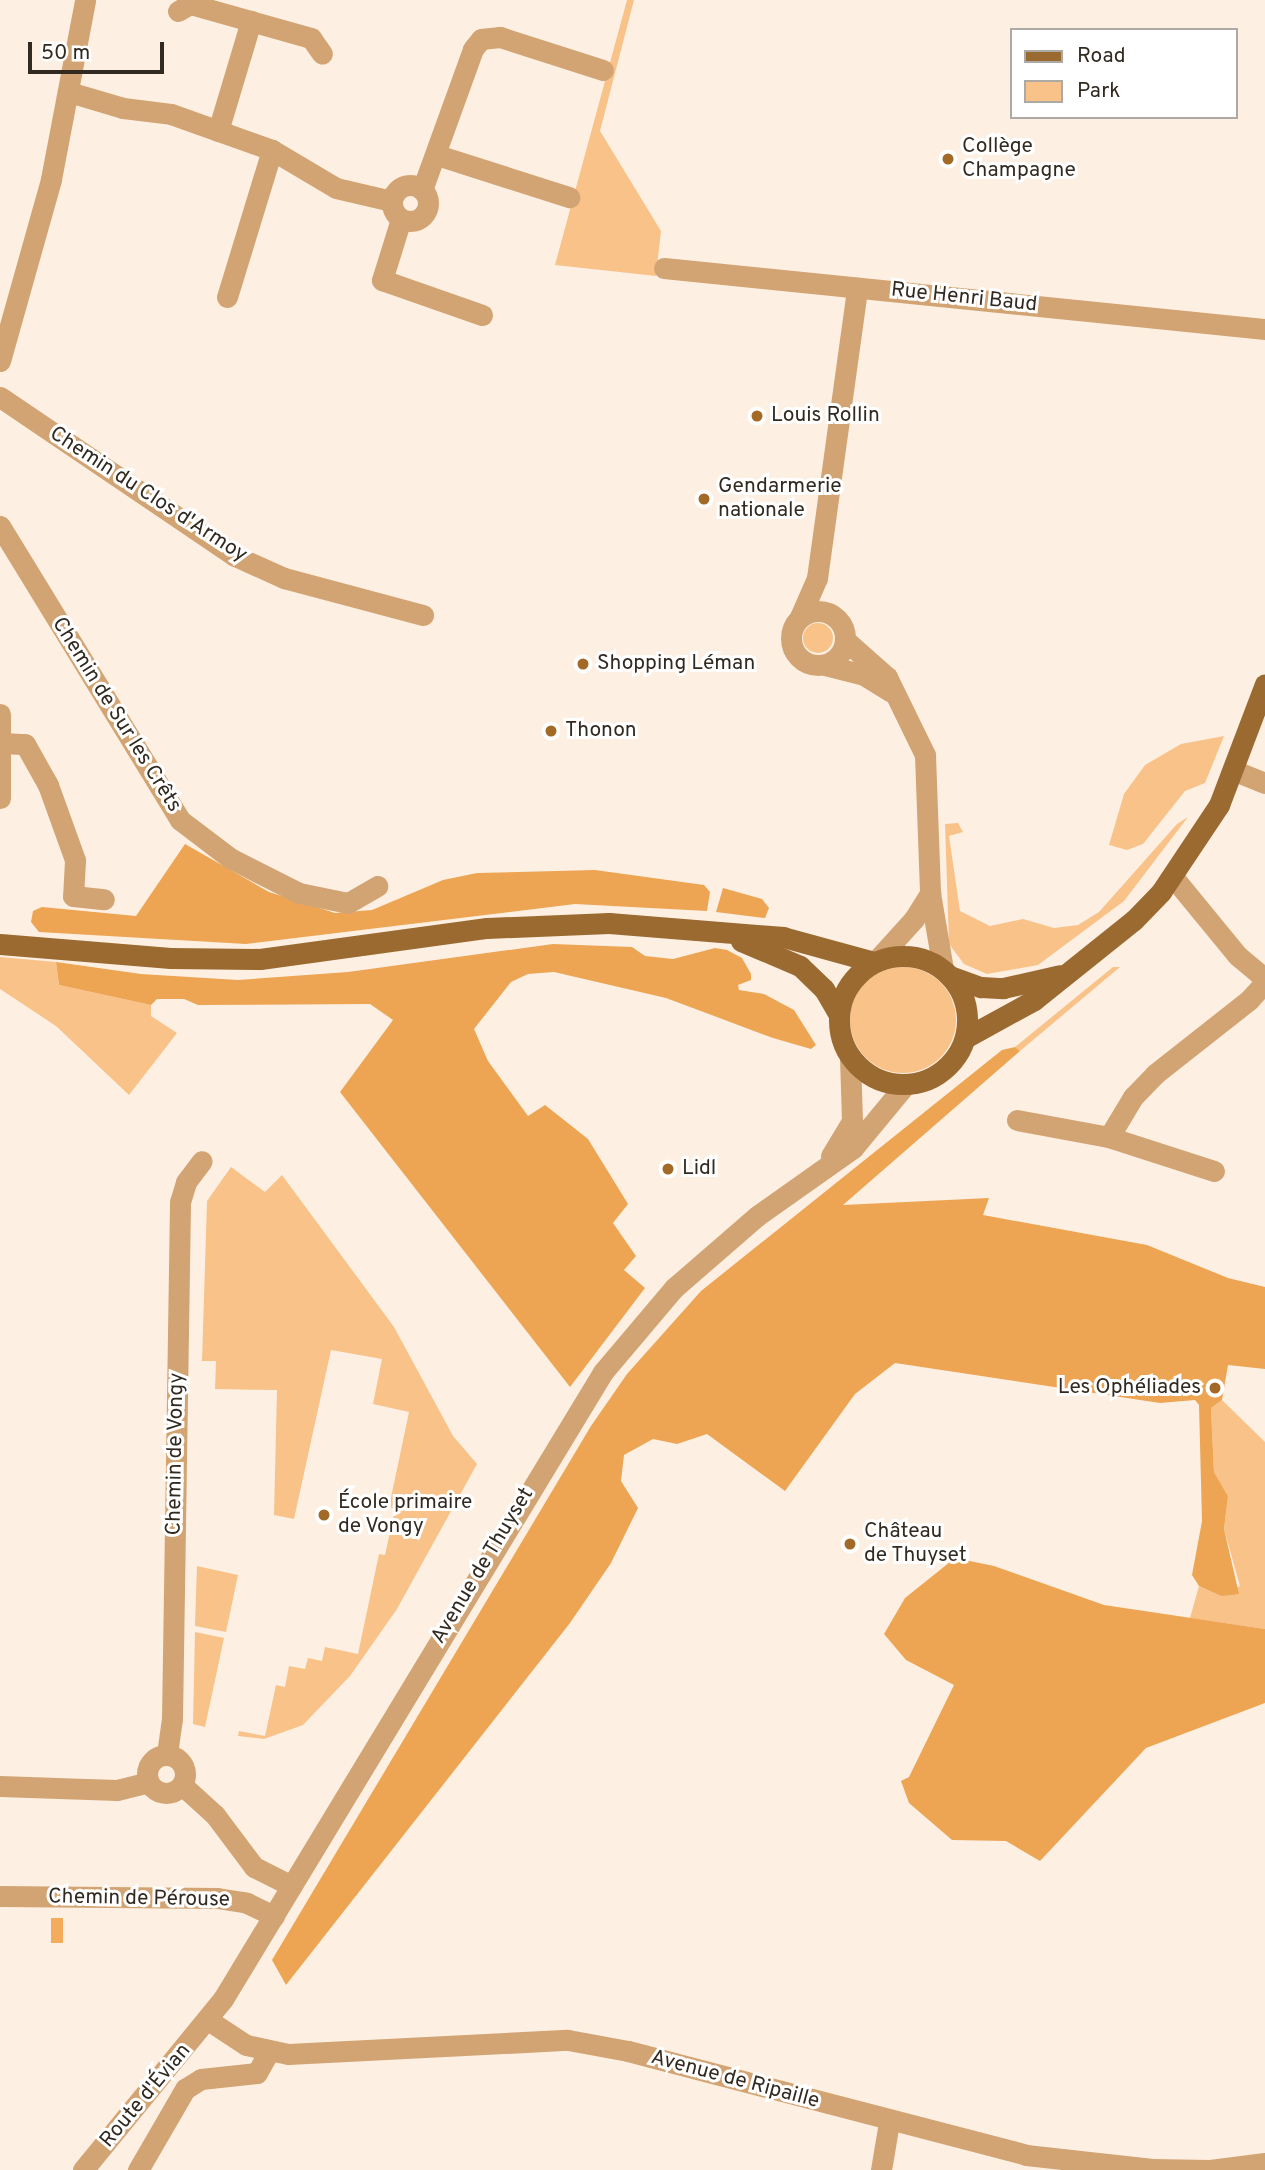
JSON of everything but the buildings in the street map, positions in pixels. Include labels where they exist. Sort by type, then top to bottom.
[{"type":"main road","points":[[875,962],[849,984],[839,1015],[841,1036],[850,1056],[874,1077],[906,1084],[942,1070],[965,1038],[1034,1000],[1062,974],[1134,920],[1173,877],[1209,824],[1235,771],[1265,684]]},
{"type":"main road","points":[[0,944],[170,958],[260,959],[548,923],[640,924],[722,934],[783,937],[875,962],[915,956],[947,973],[981,986],[1003,988],[1062,974]]},
{"type":"main road","points":[[722,934],[800,966],[824,989],[839,1015]]},
{"type":"main road","points":[[947,973],[966,1005],[965,1038]]},
{"type":"street","points":[[0,361],[51,179],[85,0]]},
{"type":"street","points":[[178,11],[190,4],[310,38],[322,54]]},
{"type":"street","points":[[218,131],[251,22]]},
{"type":"street","points":[[422,190],[437,155],[473,49],[481,39],[500,37],[603,70]]},
{"type":"street","points":[[69,92],[123,108],[171,114],[272,150],[336,188],[396,210],[414,221],[425,214],[428,201],[422,190],[403,186],[396,210],[382,280],[482,315]]},
{"type":"street","points":[[228,298],[272,150]]},
{"type":"street","points":[[437,155],[569,197]]},
{"type":"street","name":"Rue Henri Baud","points":[[664,268],[1265,329]]},
{"type":"street","points":[[857,288],[817,579],[791,634],[792,649],[805,663],[825,665],[869,677],[897,696]]},
{"type":"street","name":"Chemin du Clos d'Armoy","points":[[0,397],[234,556],[284,578],[423,615]]},
{"type":"street","name":"Chemin de Sur les Crêts","points":[[0,526],[180,820],[230,858],[299,893],[348,902],[377,886]]},
{"type":"street","points":[[817,579],[830,613],[842,626],[845,639],[841,653],[825,665]]},
{"type":"street","points":[[800,617],[812,611],[830,613]]},
{"type":"street","points":[[845,639],[878,667],[897,696],[917,734],[927,766],[930,893],[947,973]]},
{"type":"street","points":[[0,714],[3,743],[0,798]]},
{"type":"street","points":[[3,743],[25,744],[48,785],[75,860],[74,896],[104,899]]},
{"type":"street","points":[[1235,771],[1265,783]]},
{"type":"street","points":[[1109,1137],[1133,1097],[1155,1074],[1249,1000],[1265,980],[1238,956],[1173,877]]},
{"type":"street","points":[[875,962],[908,927],[930,893]]},
{"type":"street","name":"Avenue de Thuyset","points":[[823,1166],[852,1121],[850,1056]]},
{"type":"street","name":"Avenue de Thuyset","points":[[208,2020],[274,1916],[603,1372],[648,1316],[701,1263],[823,1166],[859,1142],[906,1084]]},
{"type":"street","points":[[1017,1119],[1109,1137],[1214,1171]]},
{"type":"street","name":"Chemin de Vongy","points":[[167,1754],[172,1719],[180,1202],[186,1182],[202,1161]]},
{"type":"street","points":[[148,1782],[150,1763],[167,1754],[184,1765],[182,1785]]},
{"type":"street","points":[[0,1786],[117,1790],[148,1782],[164,1793],[182,1785]]},
{"type":"street","points":[[182,1785],[215,1815],[254,1867],[292,1886]]},
{"type":"street","name":"Chemin de Pérouse","points":[[0,1896],[217,1898],[247,1903],[274,1916]]},
{"type":"street","name":"Avenue de Ripaille","points":[[208,2020],[237,2040],[269,2051],[307,2055],[505,2040],[568,2040],[628,2051],[989,2147],[1107,2165],[1196,2170],[1265,2163]]},
{"type":"street","name":"Route d'Évian","points":[[83,2170],[208,2020]]},
{"type":"street","points":[[138,2170],[185,2090],[201,2079],[253,2074],[265,2066],[269,2051]]},
{"type":"street","points":[[881,2170],[888,2122]]},
{"type":"green space","points":[[627,0],[634,0],[600,131],[661,231],[656,276],[555,265]]},
{"type":"green space","points":[[818,623],[829,627],[833,638],[829,649],[818,653],[807,649],[803,638],[807,627]]},
{"type":"green space","points":[[1224,736],[1205,783],[1185,791],[1143,844],[1127,850],[1109,845],[1124,794],[1145,765],[1181,744]]},
{"type":"green space","points":[[1188,817],[1124,901],[1038,965],[987,974],[964,964],[949,944],[945,824],[958,823],[963,832],[949,836],[960,911],[990,926],[1023,919],[1054,928],[1078,925],[1099,912],[1177,824]]},
{"type":"green space","points":[[0,957],[56,962],[59,985],[151,1005],[151,1016],[177,1033],[129,1095],[56,1026],[0,989]]},
{"type":"green space","points":[[903,967],[923,971],[941,982],[952,1000],[956,1020],[952,1040],[941,1058],[923,1069],[903,1073],[883,1069],[865,1058],[854,1040],[850,1020],[854,1000],[865,982],[883,971]]},
{"type":"green space","points":[[1113,967],[1120,967],[1020,1051],[1015,1047]]},
{"type":"green space","points":[[231,1167],[265,1192],[282,1175],[394,1327],[453,1436],[477,1464],[397,1609],[350,1676],[303,1725],[264,1739],[238,1736],[239,1731],[265,1736],[276,1685],[285,1687],[289,1666],[305,1669],[308,1658],[322,1661],[325,1647],[358,1654],[379,1554],[385,1555],[395,1509],[389,1507],[409,1412],[373,1404],[382,1359],[331,1350],[294,1519],[274,1515],[277,1390],[215,1389],[216,1361],[202,1361],[207,1201]]},
{"type":"green space","points":[[1222,1400],[1265,1442],[1265,1629],[1190,1618],[1199,1586],[1221,1596],[1240,1586],[1224,1529],[1228,1496],[1214,1472],[1211,1408]]},
{"type":"green space","points":[[197,1566],[238,1575],[226,1632],[195,1626]]},
{"type":"green space","points":[[195,1632],[224,1638],[205,1727],[193,1724]]},
{"type":"shaded area","points":[[185,844],[269,892],[335,913],[372,910],[443,880],[477,873],[595,870],[704,885],[710,892],[707,911],[575,904],[246,944],[39,932],[31,922],[33,911],[42,907],[136,916]]},
{"type":"shaded area","points":[[723,888],[762,899],[769,908],[765,918],[716,912]]},
{"type":"shaded area","points":[[553,944],[632,947],[645,956],[673,959],[715,948],[727,950],[742,958],[751,974],[751,980],[738,985],[739,990],[764,994],[794,1010],[816,1045],[811,1049],[773,1038],[666,998],[554,972],[528,974],[511,982],[474,1029],[488,1061],[528,1116],[545,1105],[588,1139],[628,1204],[613,1223],[636,1256],[624,1270],[645,1288],[570,1387],[340,1092],[393,1020],[370,1004],[198,1005],[184,999],[157,999],[151,1005],[59,985],[56,962],[141,974],[238,980],[348,972]]},
{"type":"shaded area","points":[[1015,1047],[1020,1051],[843,1205],[989,1198],[983,1215],[1147,1245],[1228,1278],[1265,1287],[1265,1369],[1228,1365],[1222,1400],[1211,1408],[1214,1472],[1228,1496],[1224,1529],[1239,1594],[1221,1596],[1199,1586],[1192,1575],[1202,1521],[1199,1405],[1195,1400],[1160,1403],[895,1363],[855,1394],[785,1491],[707,1434],[677,1444],[653,1439],[624,1455],[621,1481],[638,1508],[611,1563],[570,1623],[286,1985],[272,1960],[591,1426],[627,1374],[701,1291],[1002,1050]]},
{"type":"shaded area","points":[[955,1558],[994,1566],[1104,1605],[1265,1629],[1265,1703],[1146,1748],[1040,1861],[1006,1841],[952,1840],[909,1803],[901,1781],[909,1777],[954,1685],[906,1660],[884,1634],[905,1598]]},
{"type":"shaded area","points":[[51,1918],[63,1918],[63,1943],[51,1943]]},
{"type":"place","name":"Collège Champagne","points":[[948,159]]},
{"type":"place","name":"Louis Rollin","points":[[757,416]]},
{"type":"place","name":"Gendarmerie nationale","points":[[704,499]]},
{"type":"place","name":"Shopping Léman","points":[[583,664]]},
{"type":"place","name":"Thonon","points":[[551,731]]},
{"type":"place","name":"Lidl","points":[[668,1169]]},
{"type":"place","name":"Les Ophéliades","points":[[1215,1388]]},
{"type":"place","name":"École primaire de Vongy","points":[[324,1515]]},
{"type":"place","name":"Château de Thuyset","points":[[850,1544]]}]
